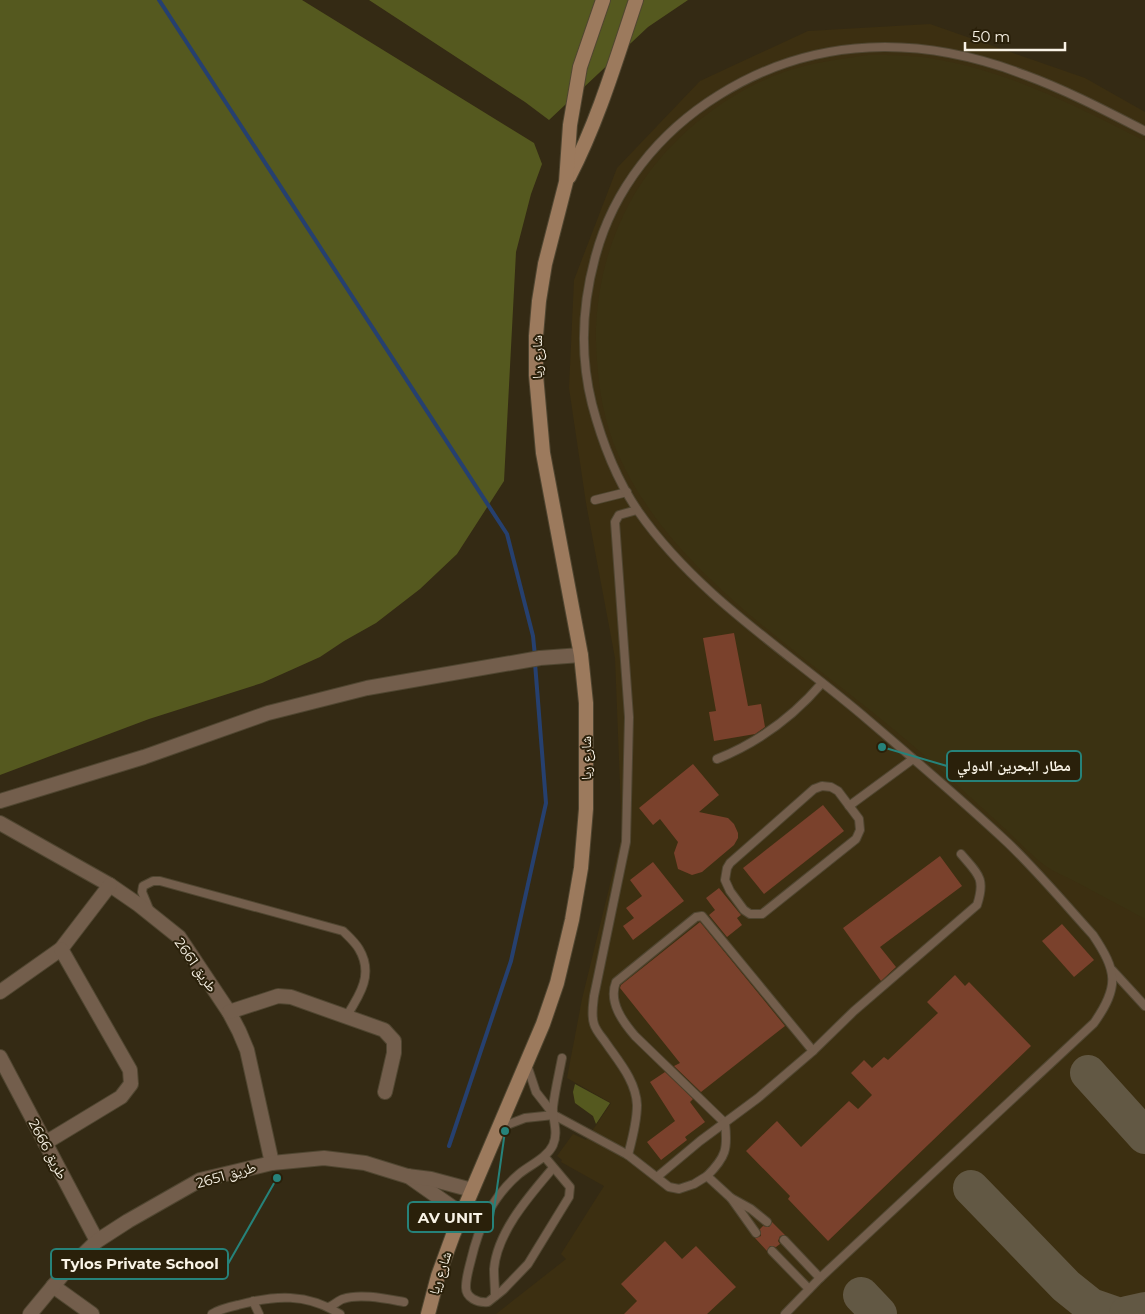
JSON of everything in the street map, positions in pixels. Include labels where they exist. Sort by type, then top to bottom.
[{"type":"main road","points":[[566,182],[570,126],[580,67],[602,0]]},
{"type":"main road","points":[[566,182],[602,104],[636,0]]},
{"type":"main road","name":"شارع ريا","points":[[428,1314],[438,1276],[462,1214],[543,1024],[557,983],[572,920],[581,868],[586,809],[586,703],[581,655],[544,453],[536,375],[536,336],[539,301],[545,264],[566,182]]},
{"type":"street","points":[[0,801],[144,757],[268,713],[367,688],[533,660],[581,655]]},
{"type":"street","name":"طريق 2661","points":[[0,823],[110,885],[152,914],[179,937],[229,1012],[247,1050],[272,1162]]},
{"type":"street","points":[[0,992],[61,949],[110,885]]},
{"type":"street","points":[[45,1143],[121,1098],[131,1084],[130,1070],[61,949]]},
{"type":"street","points":[[229,1012],[278,996],[291,997],[384,1030],[394,1041],[394,1054],[385,1092]]},
{"type":"street","name":"طريق 2666","points":[[0,1057],[97,1241]]},
{"type":"street","name":"طريق 2651","points":[[30,1314],[53,1286],[97,1241],[200,1180],[272,1162],[324,1158],[365,1163],[407,1176],[431,1179],[472,1190]]},
{"type":"street","name":"طريق 2651","points":[[407,1176],[462,1214]]},
{"type":"street","points":[[53,1286],[92,1314]]},
{"type":"lane","points":[[1145,131],[1026,75],[969,58],[909,46],[850,48],[800,58],[750,78],[709,101],[676,127],[645,158],[630,180],[606,225],[597,250],[590,277],[584,331],[585,358],[590,392],[598,426],[610,459],[627,492],[637,510],[658,536],[699,581],[743,620],[866,718],[1011,846],[1093,935],[1104,951],[1112,970],[1145,1006]]},
{"type":"lane","points":[[595,500],[627,492]]},
{"type":"lane","points":[[628,1155],[636,1117],[637,1104],[634,1092],[626,1072],[600,1036],[593,1019],[594,996],[622,872],[626,842],[629,717],[615,522],[620,515],[637,510]]},
{"type":"lane","points":[[717,759],[746,746],[776,728],[806,702],[822,683]]},
{"type":"lane","points":[[849,806],[913,759]]},
{"type":"lane","points":[[818,787],[834,788],[849,806],[859,819],[861,826],[856,839],[762,914],[750,914],[744,910],[727,886],[726,874],[730,863],[818,787]]},
{"type":"lane","points":[[657,1177],[758,1098],[813,1051],[854,1011],[977,905],[982,888],[981,881],[961,854]]},
{"type":"lane","points":[[152,914],[142,892],[143,886],[160,881],[343,931],[359,949],[366,976],[364,985],[346,1017]]},
{"type":"lane","points":[[527,1065],[536,1092],[554,1114],[628,1155],[669,1187],[679,1189],[694,1184],[707,1176],[721,1162],[727,1143],[725,1123],[635,1036],[618,1013],[614,994],[616,982],[696,917],[702,916],[813,1051]]},
{"type":"lane","points":[[785,1314],[820,1278],[1094,1023],[1106,1006],[1111,991],[1112,970]]},
{"type":"lane","points":[[544,1156],[570,1187],[569,1197],[528,1264],[503,1290],[488,1302],[473,1299],[466,1291],[466,1283],[476,1239],[488,1212],[504,1188],[527,1167],[544,1156],[554,1144],[553,1104],[562,1058]]},
{"type":"lane","points":[[498,1129],[525,1118],[554,1114]]},
{"type":"lane","points":[[495,1296],[494,1268],[500,1245],[524,1203],[553,1168]]},
{"type":"lane","points":[[707,1176],[731,1198],[756,1233]]},
{"type":"lane","points":[[731,1198],[751,1209],[767,1222]]},
{"type":"lane","points":[[784,1240],[820,1278]]},
{"type":"lane","points":[[772,1251],[809,1289]]},
{"type":"lane","points":[[212,1314],[218,1310],[253,1301],[279,1297],[307,1299],[329,1307],[340,1314]]},
{"type":"lane","points":[[329,1307],[344,1299],[353,1297],[369,1297],[404,1302]]},
{"type":"lane","points":[[253,1301],[258,1314]]},
{"type":"shaded area","points":[[930,24],[1085,78],[1145,112],[1145,1314],[496,1314],[566,1259],[561,1254],[604,1186],[561,1162],[562,1160],[557,1156],[573,1134],[586,1140],[611,1103],[567,1078],[582,999],[622,835],[615,658],[586,503],[569,388],[574,280],[617,168],[700,81],[808,31]]},
{"type":"green space","points":[[0,0],[302,0],[534,143],[542,164],[531,194],[516,252],[504,481],[457,554],[420,589],[376,623],[320,657],[262,683],[149,719],[0,775]]},
{"type":"green space","points":[[369,0],[688,0],[648,27],[549,120],[525,102]]},
{"type":"green space","points":[[575,1084],[610,1103],[596,1124],[593,1116],[575,1103],[573,1092]]},
{"type":"sand","points":[[868,55],[931,58],[994,74],[1045,93],[1145,141],[1145,919],[1044,865],[903,737],[736,603],[701,570],[668,534],[640,495],[618,454],[610,432],[603,408],[598,373],[596,320],[598,300],[613,240],[630,202],[643,180],[677,140],[718,106],[740,92],[763,80],[797,68]]},
{"type":"building","points":[[734,633],[748,706],[761,704],[765,727],[755,734],[714,741],[709,712],[716,711],[703,638]]},
{"type":"building","points":[[693,764],[719,795],[699,812],[728,818],[734,824],[738,838],[734,845],[702,872],[692,875],[678,869],[674,853],[678,842],[660,819],[653,825],[639,808]]},
{"type":"building","points":[[823,805],[844,831],[764,894],[743,868]]},
{"type":"building","points":[[940,856],[962,886],[880,947],[896,967],[881,981],[843,928]]},
{"type":"building","points":[[653,862],[684,901],[633,940],[623,926],[634,918],[626,908],[642,896],[630,880]]},
{"type":"building","points":[[719,888],[741,915],[737,918],[742,925],[727,937],[709,915],[715,910],[706,898]]},
{"type":"building","points":[[700,922],[785,1026],[701,1092],[674,1066],[680,1063],[620,988],[621,985]]},
{"type":"building","points":[[1062,924],[1094,960],[1074,977],[1042,941]]},
{"type":"building","points":[[955,975],[965,986],[969,982],[1031,1046],[828,1241],[788,1199],[790,1196],[746,1151],[777,1121],[801,1147],[849,1101],[858,1109],[872,1095],[851,1073],[864,1060],[872,1068],[884,1057],[888,1060],[938,1013],[927,1002]]},
{"type":"building","points":[[665,1072],[693,1099],[690,1102],[705,1122],[685,1137],[687,1140],[661,1160],[647,1142],[675,1121],[650,1082]]},
{"type":"building","points":[[772,1222],[785,1235],[780,1236],[778,1241],[780,1244],[776,1247],[770,1246],[767,1251],[755,1238],[761,1236],[760,1229],[763,1226],[769,1227]]},
{"type":"building","points":[[665,1241],[682,1259],[696,1246],[736,1287],[707,1314],[624,1314],[637,1301],[621,1284]]},
{"type":"waterway","points":[[159,0],[507,534],[533,636],[535,656]]},
{"type":"waterway","points":[[449,1146],[511,961],[546,803],[535,663]]},
{"type":"taxiway","points":[[1088,1073],[1145,1136]]},
{"type":"taxiway","points":[[971,1188],[1066,1286],[1091,1306],[1114,1314]]},
{"type":"taxiway","points":[[861,1295],[879,1314]]},
{"type":"taxiway","points":[[1127,1314],[1145,1310]]},
{"type":"place","name":"مطار البحرين الدولي","points":[[882,747]]},
{"type":"place","name":"AV UNIT","points":[[505,1131]]},
{"type":"place","name":"Tylos Private School","points":[[277,1178]]}]
